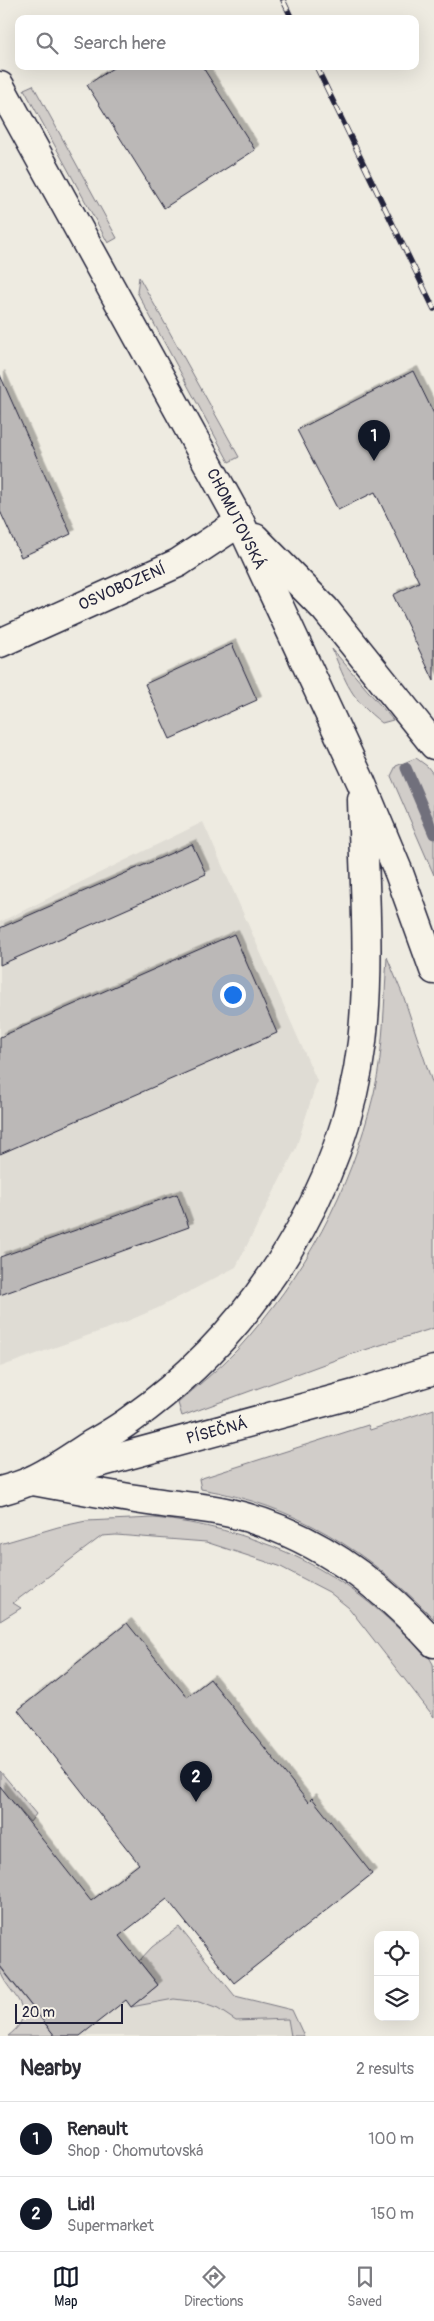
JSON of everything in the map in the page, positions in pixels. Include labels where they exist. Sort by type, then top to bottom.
[{"type":"street","name":"CHOMUTOVSKÁ","points":[[0,86],[240,522],[361,782],[399,872],[434,970]]},
{"type":"street","name":"OSVOBOZENÍ","points":[[0,643],[178,562],[240,522]]},
{"type":"street","points":[[240,522],[325,609],[434,745]]},
{"type":"street","points":[[32,1481],[130,1421],[190,1370],[224,1335],[255,1298],[286,1254],[313,1207],[330,1169],[344,1129],[362,1043],[366,929],[361,782]]},
{"type":"street","name":"PÍSEČNÁ","points":[[0,1491],[358,1393],[434,1370]]},
{"type":"street","points":[[32,1481],[230,1513],[291,1534],[326,1552],[374,1585],[396,1604],[434,1643]]},
{"type":"shaded area","points":[[33,85],[117,238],[108,243],[24,89]]},
{"type":"shaded area","points":[[139,277],[239,457],[229,462],[137,292]]},
{"type":"shaded area","points":[[332,649],[393,720],[382,723],[356,698],[346,681]]},
{"type":"shaded area","points":[[416,758],[427,766],[434,775],[434,875],[391,776],[396,766]]},
{"type":"shaded area","points":[[203,822],[317,1081],[296,1148],[236,1267],[158,1308],[123,1323],[0,1367],[0,922]]},
{"type":"shaded area","points":[[387,957],[404,998],[434,1088],[434,1328],[346,1356],[182,1416],[178,1403],[237,1350],[284,1292],[304,1262],[338,1198],[364,1129],[374,1093],[382,1042]]},
{"type":"shaded area","points":[[434,1409],[434,1619],[383,1572],[328,1534],[268,1506],[236,1496],[201,1489],[199,1479],[368,1425],[370,1430]]},
{"type":"shaded area","points":[[154,1518],[223,1530],[256,1540],[318,1568],[347,1586],[375,1607],[419,1646],[430,1659],[433,1664],[434,1717],[349,1608],[329,1592],[279,1566],[206,1542],[116,1535],[102,1536],[13,1603],[21,1608],[0,1621],[0,1544],[86,1521]]},
{"type":"shaded area","points":[[0,1771],[36,1814],[30,1822],[11,1800],[0,1808]]},
{"type":"shaded area","points":[[10,1799],[144,1968],[228,2004],[288,2019],[291,2036],[55,2036],[0,1966],[0,1807]]},
{"type":"shaded area","points":[[179,1927],[235,1996],[292,2010],[304,2036],[291,2036],[288,2019],[236,2021],[218,2009],[199,2002],[174,1999],[131,2007],[158,1985],[139,1961],[152,1947]]},
{"type":"shaded area","points":[[0,1967],[55,2036],[8,2036],[18,2026],[22,2017],[22,2008],[6,1984]]},
{"type":"building","points":[[110,70],[205,70],[255,150],[164,208],[87,85]]},
{"type":"building","points":[[413,371],[434,414],[434,681],[393,595],[419,582],[375,492],[338,510],[297,430]]},
{"type":"building","points":[[0,375],[71,534],[21,557],[0,511]]},
{"type":"building","points":[[232,644],[257,700],[170,739],[145,684]]},
{"type":"building","points":[[192,844],[206,874],[0,965],[0,928]]},
{"type":"building","points":[[234,934],[277,1033],[0,1154],[0,1037]]},
{"type":"building","points":[[177,1194],[189,1227],[0,1295],[0,1257]]},
{"type":"building","points":[[127,1623],[187,1697],[210,1679],[308,1802],[312,1798],[372,1874],[234,1983],[167,1899],[119,1936],[158,1985],[131,2007],[126,2000],[80,2036],[55,2036],[0,1966],[0,1786],[91,1901],[139,1864],[18,1710]]},
{"type":"waterway","points":[[406,768],[434,834]]},
{"type":"railway","points":[[283,0],[290,15]]},
{"type":"railway","points":[[318,70],[434,309]]},
{"type":"place","name":"Renault","points":[[374,461]]},
{"type":"place","name":"Lidl","points":[[196,1802]]}]
